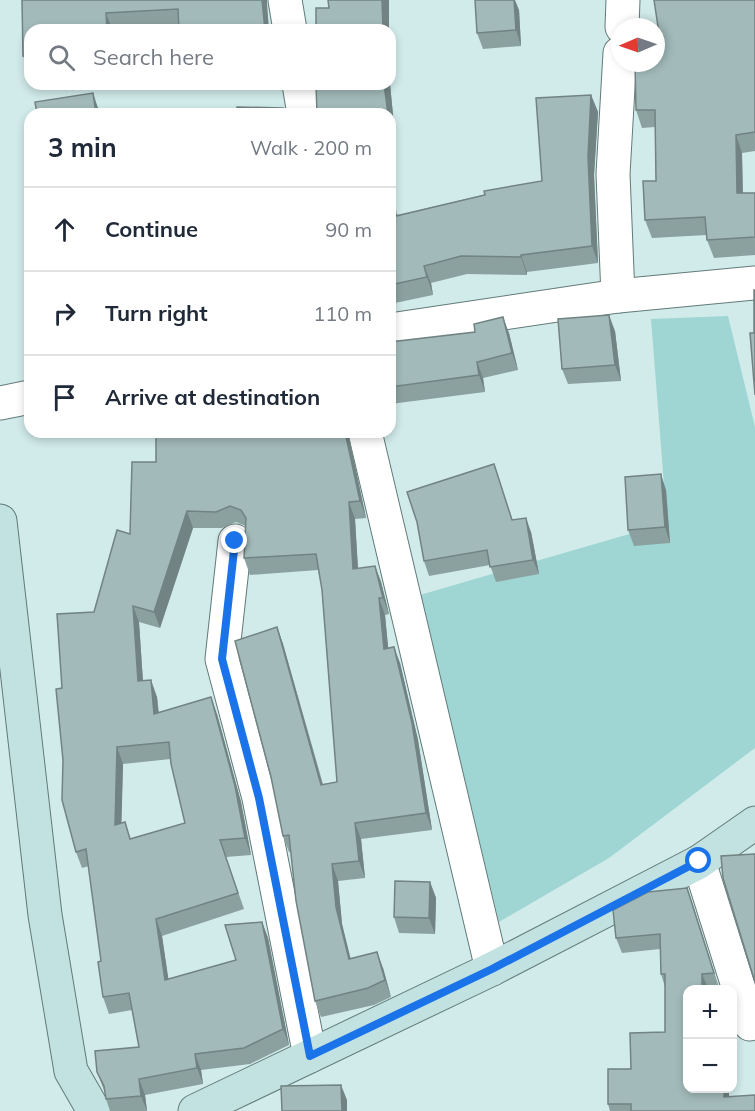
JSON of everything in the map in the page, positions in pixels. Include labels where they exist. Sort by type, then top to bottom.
[{"type":"main road","points":[[0,521],[45,915],[71,1071],[94,1111]]},
{"type":"main road","points":[[195,1111],[492,969],[699,861],[755,823]]},
{"type":"street","points":[[285,0],[289,24]]},
{"type":"street","points":[[622,18],[623,0]]},
{"type":"street","points":[[618,296],[613,174],[619,72]]},
{"type":"street","points":[[300,90],[303,108]]},
{"type":"street","points":[[396,329],[618,296],[755,283]]},
{"type":"street","points":[[0,403],[24,399]]},
{"type":"street","points":[[366,438],[492,969]]},
{"type":"street","points":[[235,541],[222,659],[259,798],[310,1056]]},
{"type":"street","points":[[699,861],[750,1024]]},
{"type":"shaded area","points":[[728,316],[755,427],[755,748],[609,858],[499,922],[420,595],[667,523],[651,319]]},
{"type":"building","points":[[22,0],[262,0],[264,24],[179,24],[178,9],[106,13],[107,24],[24,24],[23,56]]},
{"type":"building","points":[[328,0],[382,0],[383,24],[316,24],[316,8],[329,8]]},
{"type":"building","points":[[475,0],[514,0],[516,30],[477,33]]},
{"type":"building","points":[[654,0],[755,0],[755,132],[736,135],[737,193],[755,193],[755,237],[707,240],[705,217],[645,220],[643,181],[656,181],[655,110],[636,110],[635,72],[665,72],[665,18],[657,18]]},
{"type":"building","points":[[316,90],[385,90],[387,108],[317,108]]},
{"type":"building","points":[[93,93],[95,108],[36,108],[35,102]]},
{"type":"building","points":[[591,95],[588,157],[592,246],[521,255],[521,257],[461,256],[424,266],[427,277],[396,284],[396,216],[485,195],[484,191],[542,181],[536,98]]},
{"type":"building","points":[[237,107],[283,108],[237,108]]},
{"type":"building","points":[[754,290],[755,395],[750,333],[754,333]]},
{"type":"building","points":[[609,315],[615,365],[562,369],[558,319]]},
{"type":"building","points":[[503,317],[512,353],[477,362],[479,375],[396,386],[396,341],[475,332],[474,324]]},
{"type":"building","points":[[156,438],[346,438],[360,501],[349,502],[353,569],[375,566],[383,598],[379,598],[384,649],[394,647],[412,723],[426,813],[355,823],[359,861],[332,864],[336,907],[349,959],[377,952],[385,980],[368,988],[315,1001],[296,901],[289,835],[283,836],[271,777],[235,641],[277,627],[321,785],[337,782],[322,590],[316,554],[244,558],[246,518],[241,510],[230,506],[216,512],[187,511],[154,612],[133,606],[138,681],[151,680],[154,714],[211,697],[235,786],[245,838],[220,840],[238,893],[156,919],[165,980],[236,960],[225,925],[262,922],[283,1029],[244,1048],[195,1054],[197,1068],[139,1079],[141,1096],[106,1099],[104,1086],[97,1072],[95,1051],[139,1047],[129,993],[103,997],[98,962],[101,961],[86,849],[76,852],[62,800],[63,760],[56,689],[62,688],[57,614],[94,612],[117,530],[130,534],[132,462],[156,462]],"holes":[[[169,742],[171,764],[185,823],[130,839],[125,822],[115,825],[117,747]]]},
{"type":"building","points":[[494,464],[512,520],[526,518],[533,560],[490,567],[487,550],[424,561],[417,522],[407,492]]},
{"type":"building","points":[[661,474],[665,527],[628,530],[625,477]]},
{"type":"building","points":[[755,854],[755,982],[723,878],[721,856]]},
{"type":"building","points":[[395,881],[430,882],[429,918],[394,917]]},
{"type":"building","points":[[687,888],[714,973],[702,974],[702,985],[683,985],[683,1093],[724,1093],[724,1097],[755,1095],[755,1111],[631,1111],[631,1104],[608,1104],[608,1069],[631,1069],[630,1033],[665,1032],[665,974],[661,974],[660,934],[616,938],[613,910],[648,892]]},
{"type":"building","points":[[341,1085],[342,1111],[282,1111],[281,1086]]},
{"type":"route","points":[[235,541],[222,659],[259,798],[310,1056],[492,969],[699,861]]}]
